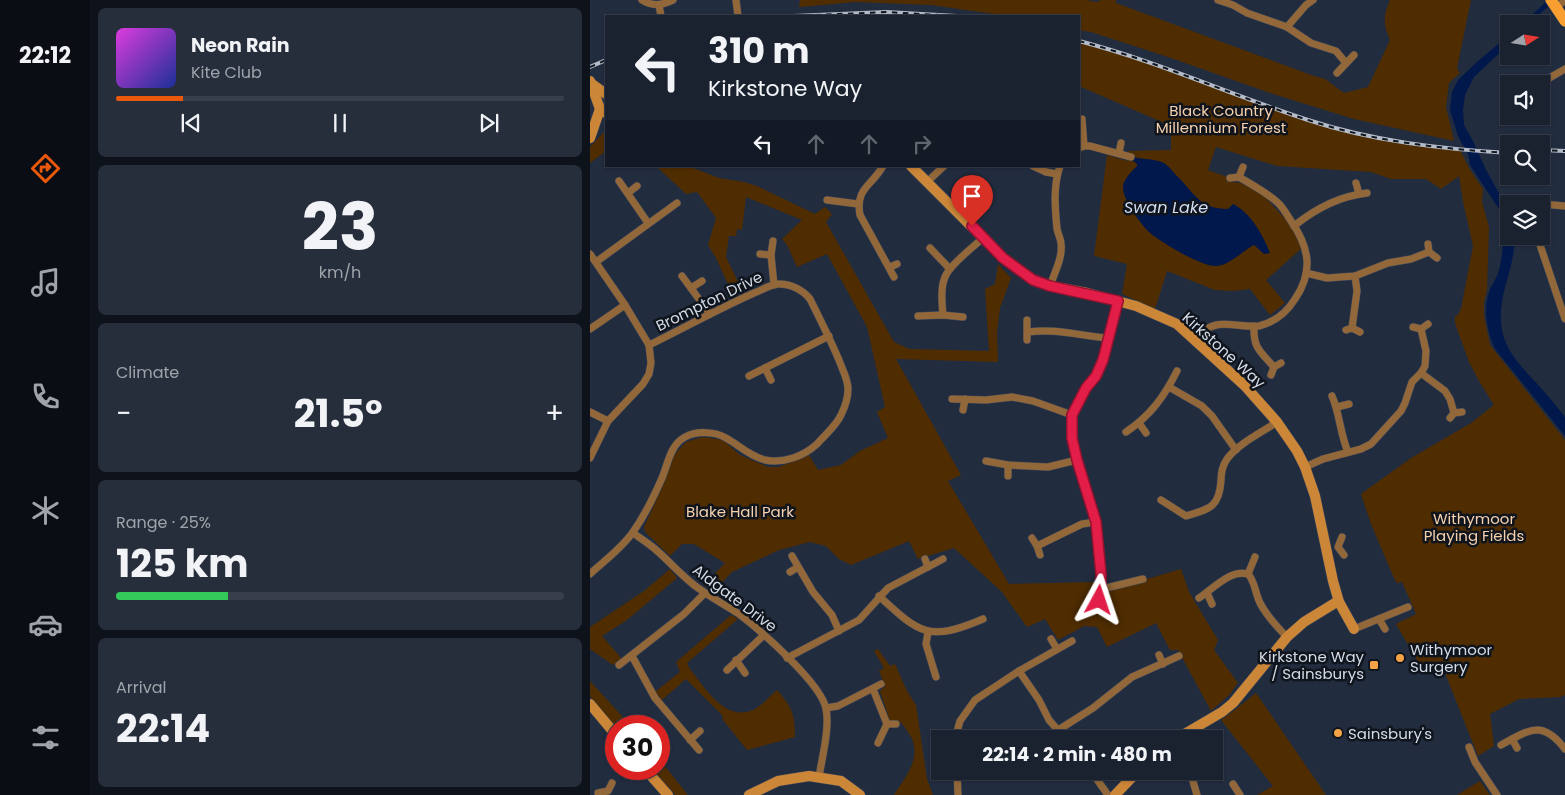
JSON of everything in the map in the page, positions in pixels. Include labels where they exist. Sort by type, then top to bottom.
[{"type":"main road","points":[[1557,4],[1565,21]]},
{"type":"street","points":[[642,0],[650,5],[659,5],[673,0]]},
{"type":"street","points":[[736,0],[738,15]]},
{"type":"street","points":[[1218,0],[1233,4],[1247,13],[1287,27],[1311,43],[1336,51],[1346,63]]},
{"type":"street","points":[[1287,27],[1306,5],[1313,0]]},
{"type":"street","points":[[659,5],[661,15]]},
{"type":"street","points":[[1336,73],[1354,55]]},
{"type":"street","points":[[1550,78],[1565,69]]},
{"type":"street","points":[[590,139],[604,103],[591,82]]},
{"type":"street","points":[[590,139],[605,119]]},
{"type":"street","points":[[1082,119],[1081,147],[1119,153],[1131,157]]},
{"type":"street","points":[[1119,153],[1121,143]]},
{"type":"street","points":[[882,167],[860,194],[858,204],[860,214],[894,277]]},
{"type":"street","name":"Kirkstone Way","points":[[912,167],[1003,258],[1033,280],[1050,286],[1136,306],[1177,324],[1245,386],[1277,422],[1297,451],[1305,467],[1316,496],[1339,602],[1354,629]]},
{"type":"street","points":[[927,182],[943,167]]},
{"type":"street","points":[[1035,167],[1046,172],[1058,174]]},
{"type":"street","points":[[1050,286],[1062,245],[1057,231],[1055,204],[1060,167]]},
{"type":"street","points":[[1238,177],[1243,167]]},
{"type":"street","points":[[1194,338],[1212,325],[1237,324],[1254,326],[1266,324],[1279,318],[1300,292],[1306,273],[1306,248],[1279,203],[1238,177],[1230,178]]},
{"type":"street","points":[[619,181],[648,223]]},
{"type":"street","points":[[1356,183],[1359,194]]},
{"type":"street","points":[[628,193],[637,186]]},
{"type":"street","points":[[1294,226],[1317,209],[1367,193]]},
{"type":"street","points":[[827,200],[858,204]]},
{"type":"street","points":[[596,262],[677,203]]},
{"type":"street","points":[[1550,204],[1565,206]]},
{"type":"street","points":[[943,315],[943,284],[945,276],[983,238]]},
{"type":"street","points":[[773,241],[771,255],[774,285]]},
{"type":"street","points":[[1428,244],[1429,252],[1437,258]]},
{"type":"street","points":[[1540,245],[1565,319]]},
{"type":"street","points":[[930,248],[950,269]]},
{"type":"street","points":[[1306,273],[1327,278],[1355,276],[1388,262],[1411,260],[1429,252]]},
{"type":"street","points":[[590,254],[625,305],[649,346],[651,363],[649,374],[643,384],[608,421],[590,458]]},
{"type":"street","points":[[760,254],[771,255]]},
{"type":"street","points":[[890,268],[898,264]]},
{"type":"street","points":[[682,276],[710,314]]},
{"type":"street","points":[[1355,276],[1357,291],[1349,329],[1360,332]]},
{"type":"street","points":[[691,288],[702,281]]},
{"type":"street","name":"Brompton Drive","points":[[590,574],[621,546],[633,532],[662,479],[674,447],[686,436],[702,432],[719,435],[756,457],[777,461],[792,458],[814,447],[840,417],[844,407],[848,389],[846,378],[829,336],[810,299],[806,294],[789,285],[774,285],[710,314],[649,346]]},
{"type":"street","points":[[1099,600],[1101,586],[1100,555],[1096,522],[1072,438],[1072,415],[1086,388],[1096,376],[1103,360],[1118,301]]},
{"type":"street","points":[[590,328],[625,305]]},
{"type":"street","points":[[918,316],[943,315],[963,317]]},
{"type":"street","points":[[1027,320],[1028,336],[1058,332],[1108,338]]},
{"type":"street","points":[[1413,327],[1421,329],[1428,324]]},
{"type":"street","points":[[1254,326],[1255,346],[1274,367]]},
{"type":"street","points":[[1305,467],[1323,459],[1361,449],[1371,444],[1401,410],[1412,382],[1421,373],[1427,359],[1421,329]]},
{"type":"street","points":[[749,376],[829,336]]},
{"type":"street","points":[[1271,375],[1274,367],[1281,363]]},
{"type":"street","points":[[764,368],[771,380]]},
{"type":"street","points":[[1126,432],[1149,414],[1178,372]]},
{"type":"street","points":[[1421,373],[1445,392],[1456,414]]},
{"type":"street","points":[[1169,387],[1202,406],[1212,416],[1236,450]]},
{"type":"street","points":[[1332,396],[1337,407],[1340,430],[1348,452]]},
{"type":"street","points":[[952,399],[986,400],[1012,397],[1072,415]]},
{"type":"street","points":[[963,410],[965,399]]},
{"type":"street","points":[[1337,407],[1349,404]]},
{"type":"street","points":[[590,412],[608,421]]},
{"type":"street","points":[[1161,500],[1186,516],[1205,510],[1215,503],[1226,460],[1236,450],[1277,422]]},
{"type":"street","points":[[1139,423],[1146,433]]},
{"type":"street","points":[[986,460],[1008,465],[1048,466],[1077,460]]},
{"type":"street","points":[[1008,465],[1008,476]]},
{"type":"street","points":[[1186,516],[1187,524]]},
{"type":"street","points":[[1037,546],[1082,524],[1096,522]]},
{"type":"street","name":"Aldgate Drive","points":[[633,532],[705,593],[739,614],[764,635],[805,674],[826,708]]},
{"type":"street","points":[[1338,547],[1342,537]]},
{"type":"street","points":[[1032,538],[1040,555]]},
{"type":"street","points":[[1326,549],[1338,547]]},
{"type":"street","points":[[1338,547],[1344,555]]},
{"type":"street","points":[[792,556],[814,592],[832,615],[839,631]]},
{"type":"street","points":[[1248,574],[1255,557]]},
{"type":"street","points":[[925,559],[928,567]]},
{"type":"street","points":[[787,658],[839,631],[864,615],[888,588],[943,560]]},
{"type":"street","points":[[790,572],[798,567]]},
{"type":"street","points":[[1199,598],[1238,573],[1248,574],[1252,578],[1259,601],[1271,620],[1287,637]]},
{"type":"street","points":[[1101,586],[1106,588],[1143,579]]},
{"type":"street","points":[[618,665],[684,614],[705,593]]},
{"type":"street","points":[[1207,593],[1212,604]]},
{"type":"street","points":[[879,596],[918,629],[928,632],[946,631],[983,619]]},
{"type":"street","points":[[1191,730],[1234,703],[1287,637],[1304,622],[1339,602]]},
{"type":"street","points":[[1354,629],[1408,607]]},
{"type":"street","points":[[1379,619],[1385,629]]},
{"type":"street","points":[[928,632],[926,644],[936,677]]},
{"type":"street","points":[[727,670],[764,635]]},
{"type":"street","points":[[1051,638],[1057,649]]},
{"type":"street","points":[[958,730],[960,721],[975,700],[1019,671],[1072,641]]},
{"type":"street","points":[[1159,655],[1163,664]]},
{"type":"street","points":[[632,656],[654,698],[699,750]]},
{"type":"street","points":[[1019,671],[1039,700],[1049,720],[1058,730],[1093,708],[1132,677],[1179,656]]},
{"type":"street","points":[[736,660],[746,673]]},
{"type":"street","points":[[819,777],[826,732],[826,708],[838,706],[881,684]]},
{"type":"street","points":[[873,689],[887,724],[878,743]]},
{"type":"street","points":[[590,704],[605,722]]},
{"type":"street","points":[[887,724],[896,724]]},
{"type":"street","points":[[1501,745],[1528,730],[1540,730],[1551,735],[1565,749]]},
{"type":"street","points":[[690,740],[700,731]]},
{"type":"street","points":[[1512,739],[1517,748]]},
{"type":"street","points":[[1469,747],[1474,762],[1497,795]]},
{"type":"street","points":[[749,795],[787,778],[808,776],[841,782],[860,795]]},
{"type":"street","points":[[655,780],[668,795]]},
{"type":"street","points":[[957,780],[958,795]]},
{"type":"street","points":[[1099,780],[1108,795]]},
{"type":"street","points":[[1115,795],[1129,780]]},
{"type":"street","points":[[1193,780],[1197,795]]},
{"type":"street","points":[[598,793],[610,793],[612,784]]},
{"type":"street","points":[[1233,784],[1238,794]]},
{"type":"green space","name":"Black Country Millennium Forest","points":[[800,0],[1086,0],[1097,2],[1101,0],[1116,0],[1116,3],[1325,79],[1344,93],[1368,87],[1390,40],[1385,20],[1390,0],[1471,0],[1457,68],[1460,73],[1449,83],[1446,107],[1454,141],[1354,119],[1270,93],[1091,32],[1080,30],[1080,15],[1001,15],[931,5],[856,2],[799,7]]},
{"type":"green space","name":"Withymoor Playing Fields","points":[[1080,41],[1128,56],[1324,126],[1370,137],[1460,150],[1470,170],[1483,189],[1482,202],[1489,227],[1487,290],[1484,302],[1484,316],[1490,345],[1565,440],[1565,695],[1561,697],[1519,699],[1490,714],[1494,746],[1478,756],[1445,673],[1434,664],[1420,665],[1396,624],[1416,614],[1402,582],[1397,583],[1394,578],[1371,524],[1361,494],[1411,458],[1471,423],[1494,405],[1469,362],[1455,323],[1455,316],[1458,315],[1461,309],[1473,246],[1459,176],[1441,189],[1426,179],[1391,179],[1371,172],[1277,166],[1216,147],[1208,170],[1230,178],[1233,182],[1241,183],[1264,196],[1290,224],[1302,248],[1266,280],[1285,303],[1270,315],[1250,289],[1233,291],[1215,290],[1167,271],[1155,309],[1122,294],[1127,264],[1094,256],[1107,155],[1127,161],[1131,157],[1128,151],[1171,150],[1171,126],[1080,86]]},
{"type":"green space","points":[[605,131],[605,152],[590,163],[590,147]]},
{"type":"green space","name":"Blake Hall Park","points":[[657,167],[691,167],[719,178],[744,182],[757,186],[815,214],[825,207],[832,214],[826,222],[894,342],[909,349],[989,351],[985,289],[995,284],[998,264],[1011,278],[1000,308],[997,333],[998,362],[896,359],[961,475],[948,481],[1009,584],[1096,582],[1094,602],[1101,603],[1103,592],[1181,569],[1189,592],[1218,640],[1214,650],[1238,683],[1229,695],[1211,711],[1178,650],[1170,650],[1156,623],[1107,647],[1097,627],[1084,626],[1058,640],[1045,619],[1027,627],[1002,592],[954,548],[918,559],[909,541],[851,565],[839,559],[826,546],[810,542],[779,550],[732,572],[714,591],[704,585],[725,563],[694,544],[682,544],[670,556],[645,532],[644,527],[675,454],[686,442],[703,437],[723,440],[740,455],[768,467],[779,467],[809,455],[818,470],[841,465],[860,451],[888,438],[877,412],[885,407],[867,327],[827,254],[797,267],[787,245],[782,239],[802,220],[746,197],[742,230],[737,229],[736,236],[729,236],[726,257],[743,292],[734,297],[708,245],[716,218],[697,192],[686,194]]},
{"type":"green space","points":[[670,569],[677,578],[627,620],[602,636],[622,659],[613,665],[590,649],[590,627],[644,591]]},
{"type":"green space","points":[[731,615],[738,619],[687,663],[690,669],[717,701],[733,711],[753,710],[777,690],[792,711],[795,737],[747,750],[723,720],[722,715],[686,679],[662,700],[655,692],[680,672],[676,662]]},
{"type":"green space","points":[[878,649],[890,666],[895,664],[907,691],[916,705],[927,779],[933,795],[894,795],[911,768],[915,753],[911,737],[906,729],[899,721],[890,721],[880,691],[885,686],[879,671],[884,668],[874,651]]},
{"type":"green space","points":[[590,681],[621,715],[606,715],[590,696]]},
{"type":"green space","points":[[1256,693],[1326,795],[1257,795],[1273,786],[1221,720]]},
{"type":"green space","points":[[670,773],[688,795],[675,795],[662,780],[670,780]]},
{"type":"green space","points":[[1480,781],[1490,795],[1457,795]]},
{"type":"water","points":[[1548,0],[1555,0],[1539,15],[1532,15]]},
{"type":"water","points":[[1500,43],[1500,52],[1474,77],[1465,95],[1463,110],[1464,125],[1500,195],[1500,210],[1470,165],[1468,154],[1458,136],[1450,110],[1452,92],[1458,80]]},
{"type":"water","name":"Swan Lake","points":[[1134,157],[1164,163],[1199,200],[1211,207],[1228,209],[1233,204],[1239,208],[1256,225],[1270,253],[1264,254],[1254,245],[1222,265],[1210,265],[1181,253],[1154,236],[1136,216],[1123,190],[1125,180],[1137,166],[1132,160]]},
{"type":"water","points":[[1502,245],[1514,245],[1503,296],[1501,325],[1508,347],[1514,357],[1565,417],[1565,436],[1495,349],[1492,342],[1488,328],[1486,306],[1489,292],[1497,276]]},
{"type":"railway","points":[[816,15],[886,12],[939,15]]},
{"type":"railway","points":[[1080,41],[1137,58],[1279,110],[1332,127],[1407,143],[1500,152]]},
{"type":"railway","points":[[590,67],[605,60]]},
{"type":"railway","points":[[1550,150],[1565,151]]},
{"type":"place","name":"Withymoor Surgery","points":[[1400,658]]},
{"type":"place","name":"Kirkstone Way / Sainsburys","points":[[1374,665]]},
{"type":"place","name":"Sainsbury's","points":[[1338,733]]},
{"type":"route","points":[[972,226],[1003,258],[1033,280],[1050,286],[1118,301],[1103,360],[1096,376],[1086,388],[1072,415],[1072,438],[1096,522],[1101,574],[1099,600]]}]
